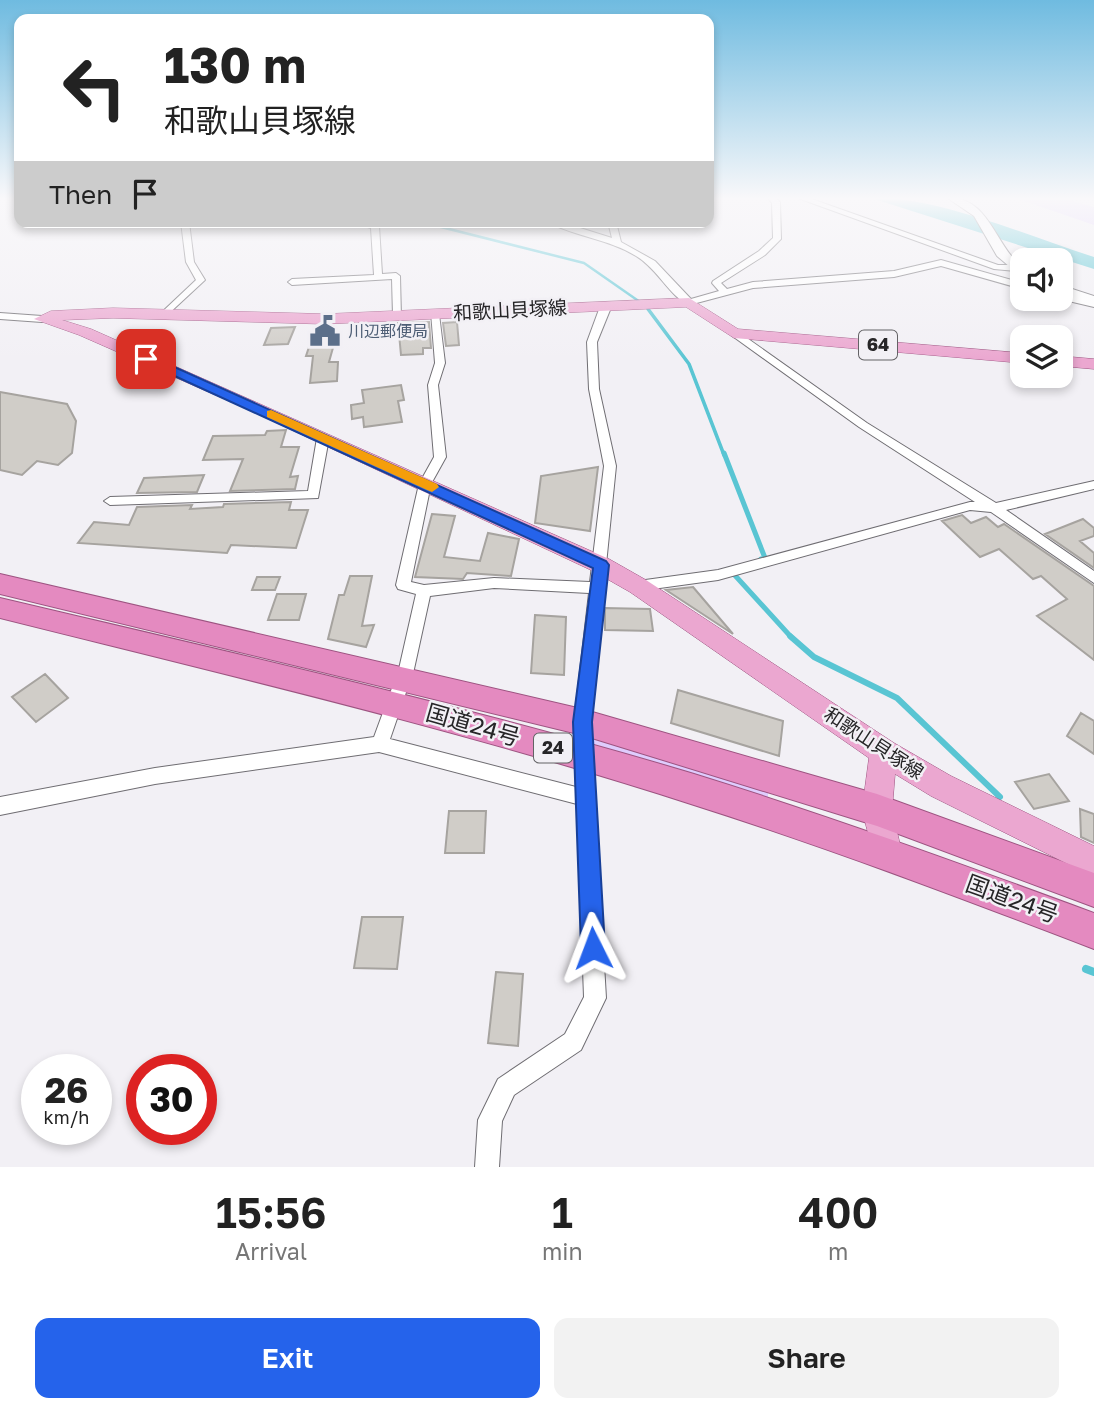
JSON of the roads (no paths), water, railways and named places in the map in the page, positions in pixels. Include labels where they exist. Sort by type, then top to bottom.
[{"type":"highway","name":"国道24号","points":[[0,584],[399,691],[584,757],[692,789],[887,853],[1094,931]]},
{"type":"highway","name":"国道24号","points":[[0,608],[399,691],[582,722],[877,810],[1094,890]]},
{"type":"main road","points":[[1073,294],[1094,302]]},
{"type":"main road","name":"和歌山貝塚線","points":[[42,319],[59,314],[242,319],[398,316],[689,302]]},
{"type":"main road","name":"64","points":[[689,302],[734,333],[1010,357]]},
{"type":"main road","name":"和歌山貝塚線","points":[[42,319],[85,332],[425,484],[600,576],[638,586],[884,752],[941,786],[1094,862]]},
{"type":"main road","points":[[1073,362],[1094,364]]},
{"type":"main road","points":[[884,752],[877,810],[887,853]]},
{"type":"street","points":[[164,315],[201,280],[190,262],[189,251]]},
{"type":"street","points":[[376,251],[378,277]]},
{"type":"street","points":[[633,251],[667,276],[679,296],[689,302],[752,285],[894,274],[941,263],[1010,283]]},
{"type":"street","points":[[725,292],[716,283],[764,251]]},
{"type":"street","points":[[953,251],[997,267],[1010,267]]},
{"type":"street","points":[[292,282],[396,276],[398,316]]},
{"type":"street","points":[[1073,298],[1094,302]]},
{"type":"street","points":[[487,1167],[490,1120],[506,1087],[573,1042],[595,998],[582,722],[610,466],[594,389],[592,342],[606,310],[604,306]]},
{"type":"street","points":[[434,314],[440,363],[433,385],[440,457],[425,484],[403,585],[424,590],[600,576]]},
{"type":"street","points":[[0,316],[42,319]]},
{"type":"street","points":[[734,333],[863,425],[994,508],[1094,578]]},
{"type":"street","points":[[110,501],[314,495],[323,438]]},
{"type":"street","points":[[638,586],[718,575],[970,506],[994,508],[1094,485]]},
{"type":"street","points":[[379,744],[412,654],[424,590]]},
{"type":"street","points":[[0,806],[155,776],[379,744],[586,798]]},
{"type":"waterway","points":[[538,251],[584,263],[640,302]]},
{"type":"waterway","points":[[1058,251],[1094,263]]},
{"type":"waterway","points":[[648,309],[689,364],[724,455]]},
{"type":"waterway","points":[[724,453],[765,558],[761,559]]},
{"type":"waterway","points":[[731,571],[791,637]]},
{"type":"waterway","points":[[791,637],[814,657],[897,698],[1000,797]]},
{"type":"waterway","points":[[1086,969],[1094,972]]},
{"type":"place","name":"川辺郵便局","points":[[325,331]]}]
